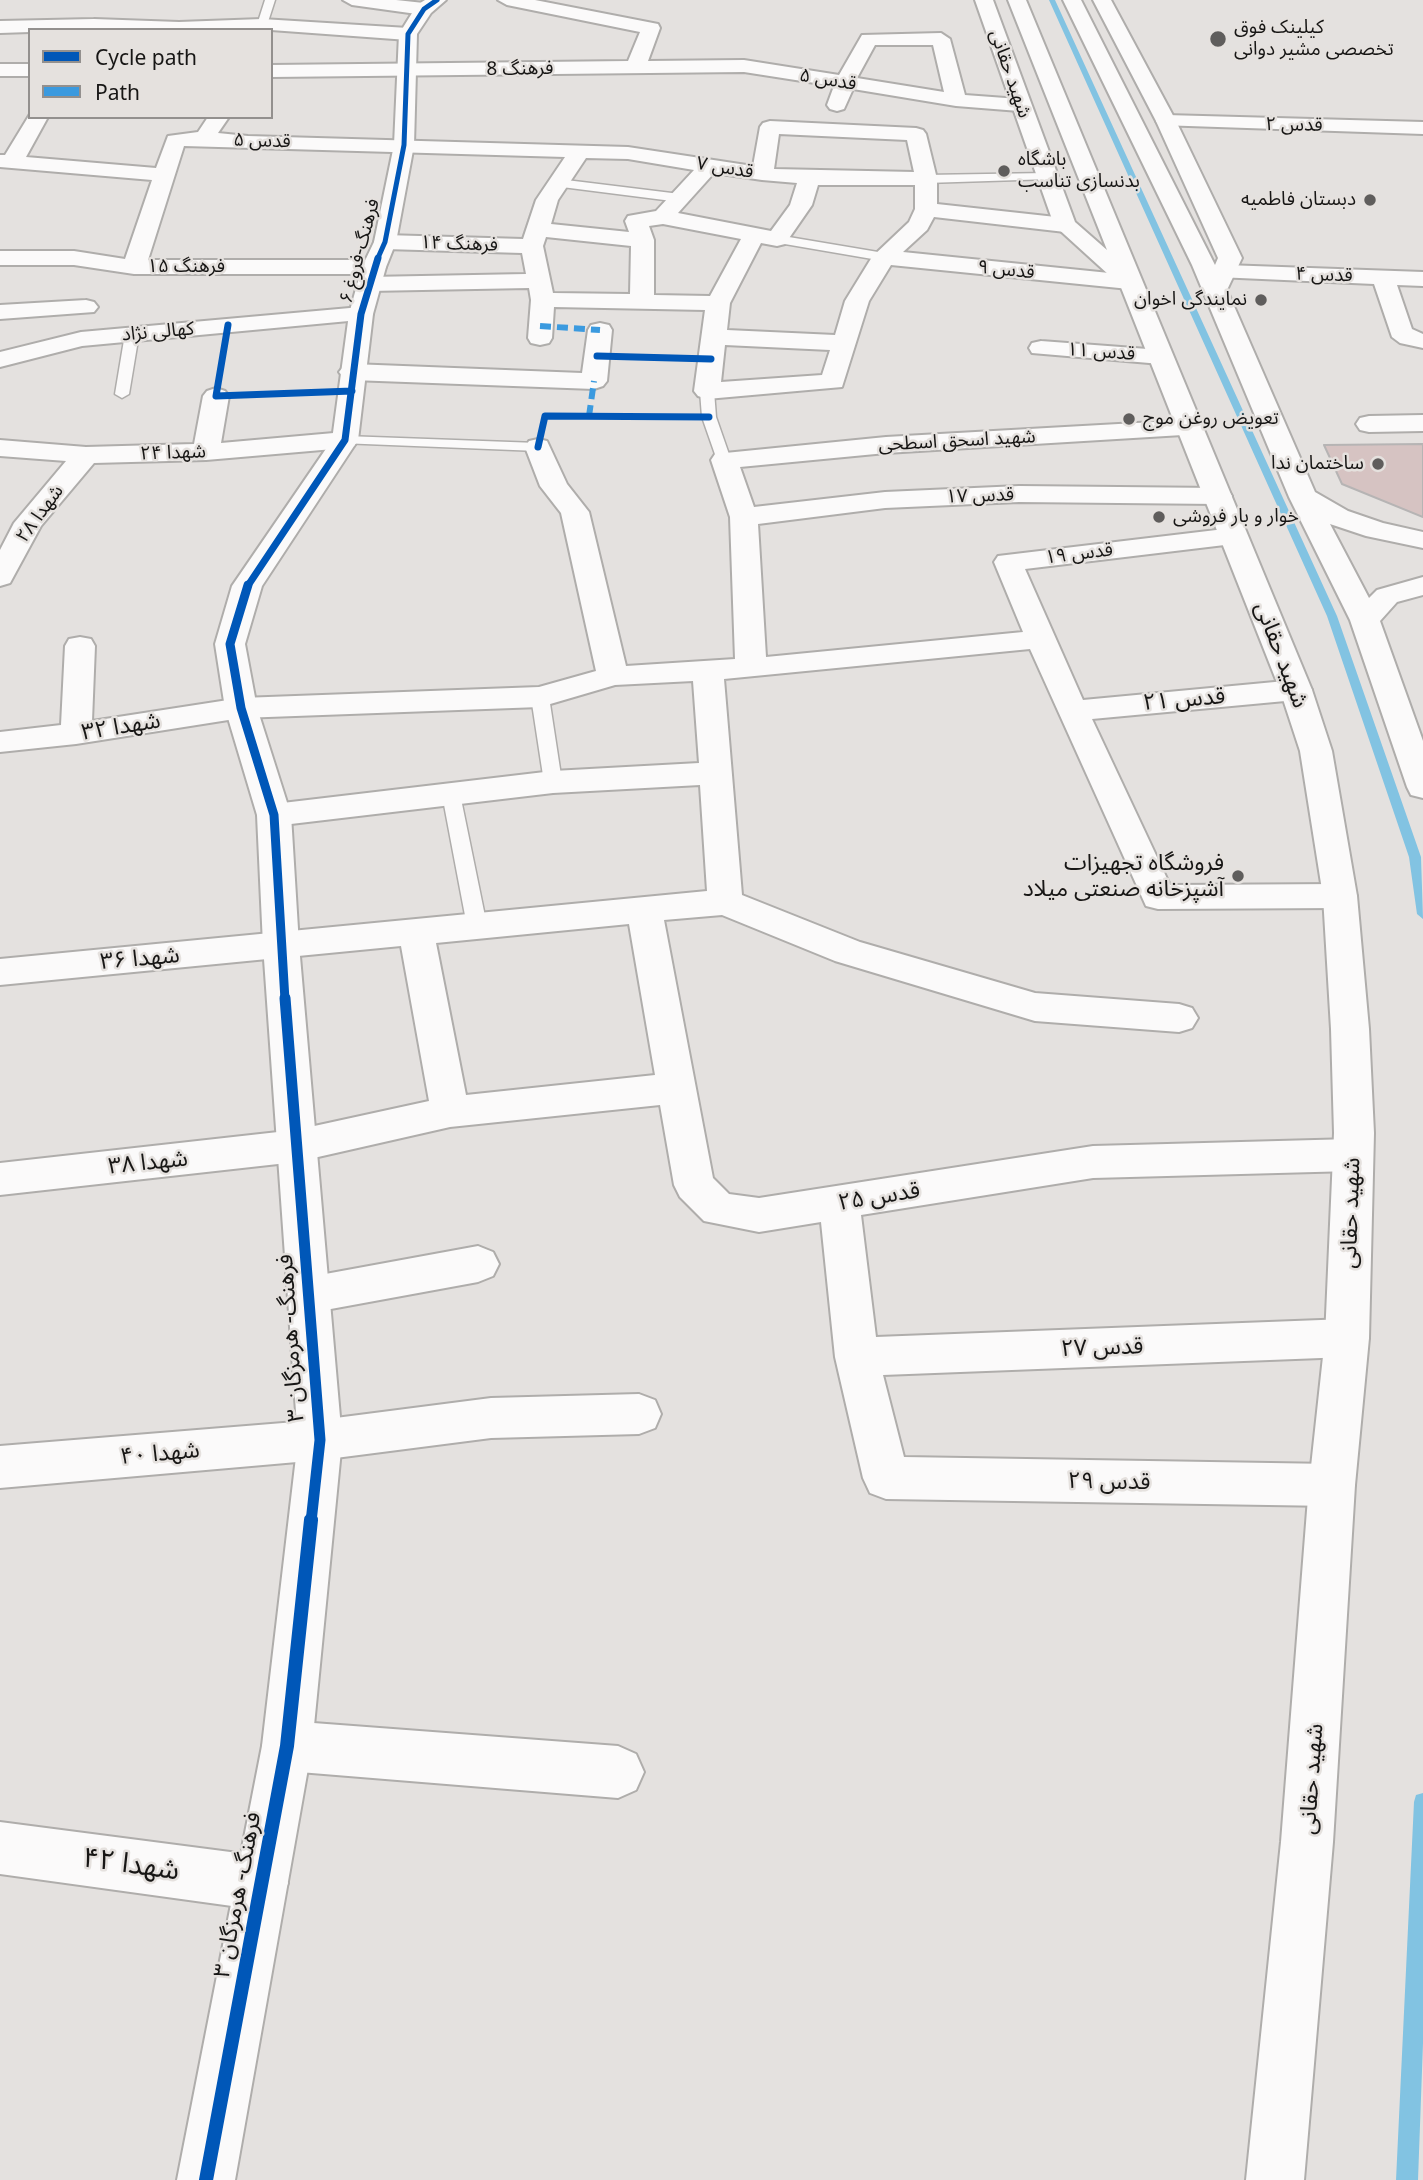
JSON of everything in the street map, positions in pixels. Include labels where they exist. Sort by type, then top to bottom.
[{"type":"street","points":[[352,0],[431,4]]},
{"type":"street","points":[[507,0],[651,28],[636,66]]},
{"type":"street","name":"شهید حقانی","points":[[984,0],[1019,104],[1065,225],[1125,271],[1296,690],[1316,751],[1340,896],[1350,1029],[1354,1133],[1348,1338],[1332,1485],[1307,1842],[1275,2180]]},
{"type":"street","points":[[1017,0],[1125,271]]},
{"type":"street","points":[[1072,0],[1215,276],[1303,497],[1365,620],[1423,787]]},
{"type":"street","points":[[1102,0],[1166,121],[1230,258],[1215,276]]},
{"type":"street","name":"فرهنگ-فروغ ۶","points":[[300,510],[345,440],[361,314],[384,242],[404,145],[408,34],[431,4]]},
{"type":"street","points":[[0,27],[57,28],[97,19],[170,28]]},
{"type":"street","points":[[273,28],[408,34]]},
{"type":"street","points":[[829,128],[845,83],[869,39],[941,39],[956,100]]},
{"type":"street","name":"قدس ۵","points":[[636,66],[744,66],[956,100],[1019,104]]},
{"type":"street","name":"فرهنگ 8","points":[[273,71],[405,72],[636,66]]},
{"type":"street","points":[[0,71],[28,71]]},
{"type":"street","points":[[6,161],[37,119]]},
{"type":"street","points":[[204,138],[218,119]]},
{"type":"street","name":"قدس ۲","points":[[1166,121],[1423,128]]},
{"type":"street","points":[[762,174],[770,127],[916,134],[926,179],[926,209],[919,225],[884,257],[857,301],[833,382],[707,391],[718,303],[766,237],[801,205],[809,178]]},
{"type":"street","name":"قدس ۵","points":[[165,175],[174,140],[204,138],[248,142],[404,145]]},
{"type":"street","name":"قدس ۷","points":[[404,145],[628,153],[762,174],[809,178],[926,179]]},
{"type":"street","points":[[540,338],[541,291],[535,237],[547,200],[580,151]]},
{"type":"street","points":[[6,161],[165,175],[134,267]]},
{"type":"street","points":[[663,217],[709,166]]},
{"type":"street","points":[[926,209],[1065,225]]},
{"type":"street","points":[[642,301],[643,240],[636,221],[663,217],[766,237]]},
{"type":"street","name":"فرهنگ ۱۴","points":[[384,242],[535,237],[643,240]]},
{"type":"street","name":"قدس ۹","points":[[884,257],[1125,271]]},
{"type":"street","name":"فرهنگ ۱۵","points":[[0,258],[74,258],[134,267],[371,276],[642,301],[718,303]]},
{"type":"street","points":[[81,339],[86,307],[98,263]]},
{"type":"street","name":"قدس ۴","points":[[1215,276],[1423,279]]},
{"type":"street","points":[[1383,277],[1401,332],[1409,338],[1423,341]]},
{"type":"street","points":[[0,312],[86,307]]},
{"type":"street","name":"کهالی نژاد","points":[[0,360],[81,339],[361,314]]},
{"type":"street","points":[[352,372],[594,381],[600,330]]},
{"type":"street","points":[[713,337],[843,343]]},
{"type":"street","name":"قدس ۱۱","points":[[1041,348],[1161,357]]},
{"type":"street","points":[[206,452],[216,396]]},
{"type":"street","points":[[1369,424],[1423,424]]},
{"type":"street","name":"شهید اسحق اسطحی","points":[[724,460],[886,445],[1190,428]]},
{"type":"street","name":"شهدا ۲۴","points":[[0,448],[86,455],[206,452],[345,440]]},
{"type":"street","points":[[538,447],[554,486],[575,512],[613,676]]},
{"type":"street","name":"شهدا ۲۸","points":[[0,577],[28,523],[86,455]]},
{"type":"street","points":[[724,460],[744,517],[751,668]]},
{"type":"street","name":"قدس ۱۷","points":[[744,517],[912,498],[1019,494],[1218,496]]},
{"type":"street","points":[[1303,497],[1338,517],[1376,530],[1423,540]]},
{"type":"street","name":"فرهنگ- هرمزگان ۳","points":[[206,2180],[287,1746],[320,1440],[281,946],[274,815],[241,708],[230,644],[247,586],[300,510]]},
{"type":"street","points":[[0,526],[28,523]]},
{"type":"street","name":"قدس ۱۹","points":[[1041,639],[1008,562],[1233,536]]},
{"type":"street","points":[[1365,620],[1387,596],[1423,586]]},
{"type":"street","points":[[1041,639],[1158,897],[1340,896]]},
{"type":"street","name":"شهدا ۳۲","points":[[0,742],[76,734],[241,708],[540,697],[613,676],[751,668],[1041,639]]},
{"type":"street","points":[[76,734],[80,646]]},
{"type":"street","points":[[708,671],[725,902],[848,952],[1035,1007],[1179,1018]]},
{"type":"street","name":"قدس ۲۱","points":[[1072,711],[1296,690]]},
{"type":"street","points":[[274,815],[553,782],[715,773]]},
{"type":"street","name":"شهدا ۳۶","points":[[0,972],[725,902]]},
{"type":"street","name":"قدس ۲۵","points":[[644,910],[694,1185],[718,1209],[759,1215],[1093,1161],[1352,1155]]},
{"type":"street","points":[[416,932],[450,1112]]},
{"type":"street","name":"شهدا ۳۸","points":[[0,1178],[296,1146],[450,1112],[677,1088]]},
{"type":"street","points":[[839,1204],[857,1357]]},
{"type":"street","points":[[309,1295],[478,1264]]},
{"type":"street","name":"قدس ۲۷","points":[[857,1357],[1348,1338]]},
{"type":"street","name":"قدس ۲۹","points":[[857,1357],[886,1478],[1332,1485]]},
{"type":"street","name":"شهدا ۴۰","points":[[0,1467],[320,1440],[491,1418],[639,1414]]},
{"type":"street","points":[[287,1746],[618,1772]]},
{"type":"street","name":"شهدا ۴۲","points":[[0,1848],[261,1883]]},
{"type":"lane","points":[[262,28],[270,0]]},
{"type":"lane","name":"قدس ۷","points":[[926,179],[1047,177]]},
{"type":"lane","points":[[558,183],[680,198]]},
{"type":"lane","points":[[766,237],[884,257]]},
{"type":"lane","points":[[122,394],[132,334]]},
{"type":"lane","points":[[707,391],[709,417],[724,460]]},
{"type":"lane","points":[[345,440],[538,447]]},
{"type":"lane","points":[[540,697],[553,782]]},
{"type":"lane","points":[[451,794],[477,926]]},
{"type":"building","name":"ساختمان ندا","points":[[1423,444],[1423,517],[1342,484],[1324,445]]},
{"type":"waterway","points":[[1052,0],[1332,616],[1415,857],[1423,914]]},
{"type":"waterway","points":[[1407,2180],[1423,1802]]},
{"type":"marked path","points":[[540,326],[600,330]]},
{"type":"marked path","points":[[589,416],[594,381]]},
{"type":"cycle path","points":[[206,2180],[287,1746],[320,1440],[281,945],[274,815],[241,708],[230,644],[247,586],[345,440],[361,314],[374,267],[385,242],[404,145],[408,34],[424,9],[437,0]]},
{"type":"cycle path","points":[[228,325],[216,396],[352,391]]},
{"type":"cycle path","points":[[597,356],[711,359]]},
{"type":"cycle path","points":[[538,447],[545,416],[709,417]]},
{"type":"place","name":"کیلینک فوق تخصصی مشیر دوانی","points":[[1218,39]]},
{"type":"place","name":"باشگاه بدنسازی تناسب","points":[[1004,171]]},
{"type":"place","name":"دبستان فاطمیه","points":[[1370,200]]},
{"type":"place","name":"نمایندگی اخوان","points":[[1261,300]]},
{"type":"place","name":"تعویض روغن موج","points":[[1129,419]]},
{"type":"place","name":"ساختمان ندا","points":[[1378,464]]},
{"type":"place","name":"خوار و بار فروشی","points":[[1159,517]]},
{"type":"place","name":"فروشگاه تجهیزات آشپزخانه صنعتی میلاد","points":[[1238,876]]}]
